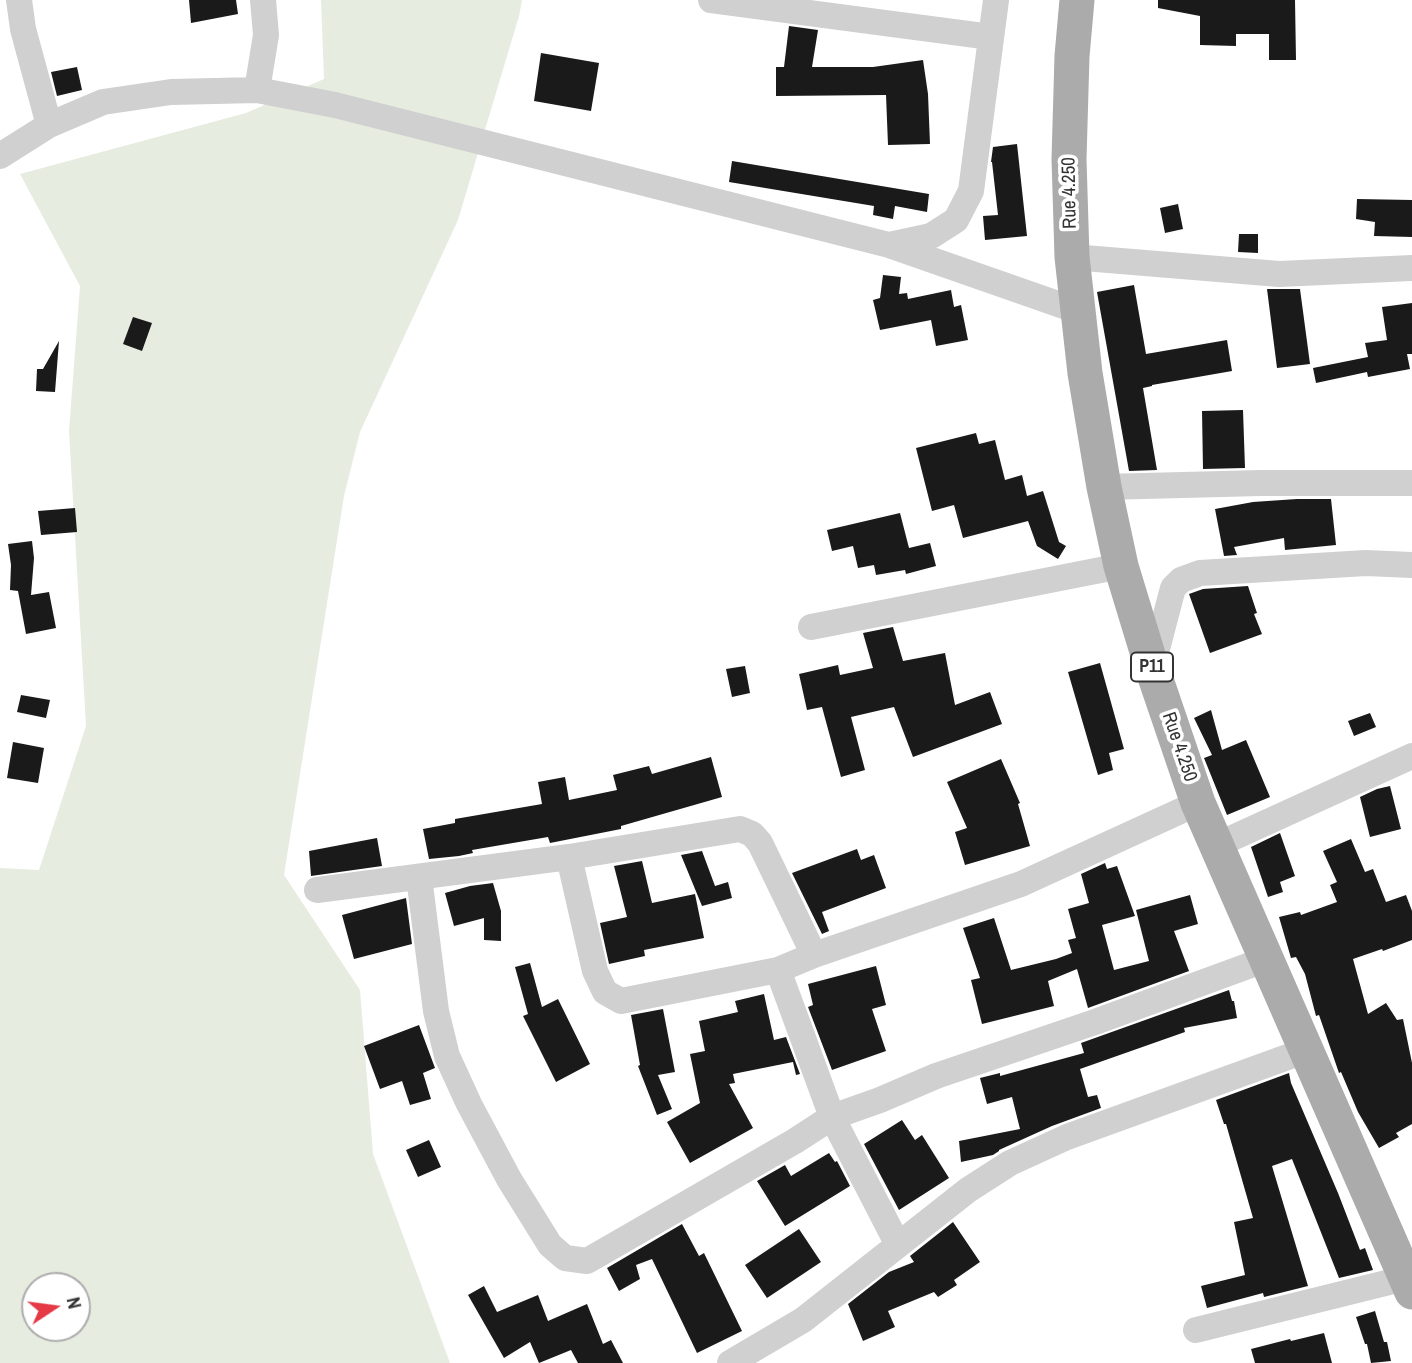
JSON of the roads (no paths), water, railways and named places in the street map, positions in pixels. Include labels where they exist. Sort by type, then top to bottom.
[{"type":"main road","name":"Rue 4.250","points":[[1077,0],[1072,56],[1070,146],[1072,257],[1085,373],[1104,487],[1121,566],[1198,803],[1409,1285]]},
{"type":"street","points":[[19,0],[23,29],[49,125]]},
{"type":"street","points":[[257,90],[266,35],[263,0]]},
{"type":"street","points":[[711,0],[991,37]]},
{"type":"street","points":[[889,245],[931,236],[956,220],[971,191],[996,0]]},
{"type":"street","points":[[0,156],[49,125],[103,102],[171,92],[257,90],[335,105],[889,245],[1078,311]]},
{"type":"street","points":[[1072,257],[1279,274],[1412,268]]},
{"type":"street","points":[[1104,487],[1412,483]]},
{"type":"street","points":[[1152,668],[1173,588],[1181,580],[1200,573],[1366,563],[1412,565]]},
{"type":"street","points":[[811,626],[1121,566]]},
{"type":"street","points":[[1217,845],[1412,756]]},
{"type":"street","points":[[569,857],[595,971],[605,992],[621,1001],[778,970],[814,955],[1021,884],[1198,803]]},
{"type":"street","points":[[317,890],[569,857],[740,829],[752,834],[760,843],[814,955]]},
{"type":"street","points":[[419,877],[436,1011],[447,1056],[509,1179],[550,1245],[565,1258],[587,1261],[832,1117],[936,1076],[1267,959]]},
{"type":"street","points":[[778,970],[832,1117],[898,1245]]},
{"type":"street","points":[[730,1363],[803,1320],[968,1190],[1010,1163],[1067,1137],[1307,1050]]},
{"type":"street","points":[[1196,1330],[1409,1285]]}]
